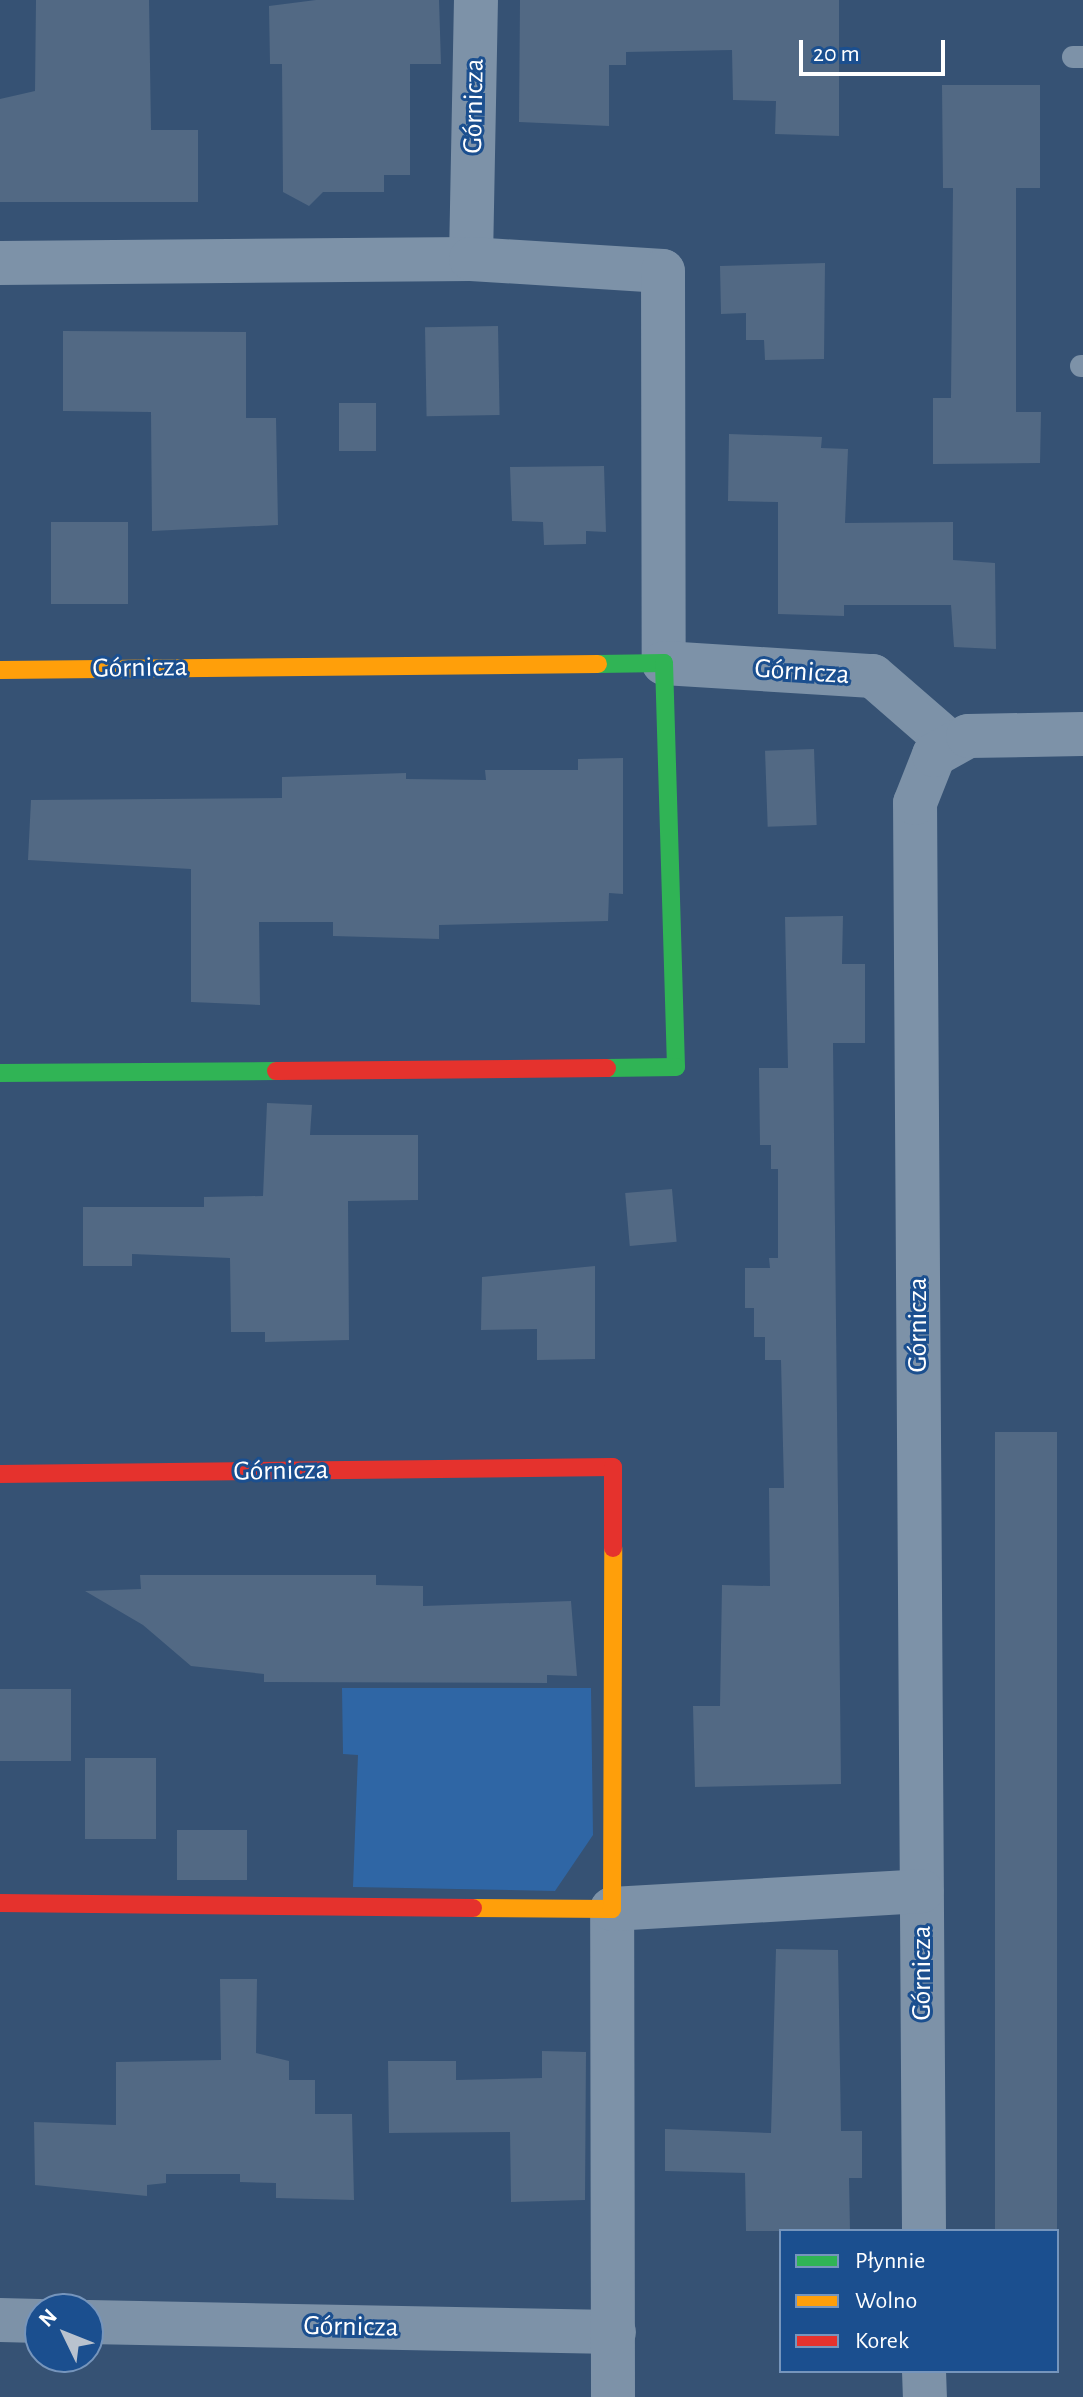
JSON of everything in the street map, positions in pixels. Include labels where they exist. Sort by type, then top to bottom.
[{"type":"street","name":"Górnicza","points":[[471,259],[476,0]]},
{"type":"street","points":[[0,263],[471,259],[663,271],[664,663],[676,1067],[0,1073]]},
{"type":"street","name":"Górnicza","points":[[0,670],[664,663],[873,676],[950,743],[924,769],[915,803],[924,2229]]},
{"type":"street","points":[[950,743],[988,733],[1083,734]]},
{"type":"street","name":"Górnicza","points":[[0,1474],[613,1467],[612,1909]]},
{"type":"street","points":[[0,1903],[612,1909],[921,1891]]},
{"type":"street","points":[[612,1909],[613,2397]]},
{"type":"street","points":[[0,2320],[24,2321]]},
{"type":"street","name":"Górnicza","points":[[104,2322],[614,2332]]},
{"type":"street","points":[[924,2373],[925,2397]]},
{"type":"shaded area","points":[[342,1688],[591,1688],[593,1835],[555,1891],[353,1887],[358,1755],[343,1754]]},
{"type":"building","points":[[36,0],[149,0],[151,130],[198,130],[198,202],[0,202],[0,99],[35,91]]},
{"type":"building","points":[[316,0],[439,0],[441,64],[410,64],[410,175],[384,175],[384,192],[323,192],[309,206],[283,192],[282,64],[270,64],[269,6]]},
{"type":"building","points":[[520,0],[839,0],[839,136],[775,134],[776,101],[733,100],[732,50],[626,52],[626,65],[609,65],[609,126],[519,122]]},
{"type":"building","points":[[942,85],[1040,85],[1040,188],[1016,188],[1016,412],[1041,412],[1040,463],[933,464],[933,398],[951,398],[953,188],[943,188]]},
{"type":"building","points":[[825,263],[824,359],[765,360],[764,340],[746,340],[746,313],[721,314],[720,266]]},
{"type":"building","points":[[498,326],[500,415],[427,416],[425,327]]},
{"type":"building","points":[[63,331],[246,332],[246,418],[276,418],[278,525],[152,531],[151,412],[63,411]]},
{"type":"building","points":[[339,403],[376,403],[376,451],[339,451]]},
{"type":"building","points":[[729,434],[822,437],[821,448],[848,449],[845,523],[953,522],[953,560],[995,563],[996,649],[954,647],[951,605],[844,605],[844,616],[778,614],[778,502],[728,501]]},
{"type":"building","points":[[604,466],[606,532],[586,531],[586,544],[544,545],[543,522],[512,521],[510,467]]},
{"type":"building","points":[[51,522],[128,522],[128,604],[51,604]]},
{"type":"building","points":[[814,749],[817,825],[768,827],[765,751]]},
{"type":"building","points":[[623,758],[623,894],[609,893],[608,921],[439,925],[439,939],[333,936],[333,922],[259,922],[260,1005],[191,1002],[191,869],[28,860],[31,800],[282,798],[282,777],[406,773],[406,779],[486,780],[485,770],[578,770],[578,759]]},
{"type":"building","points":[[843,916],[842,964],[865,964],[865,1043],[833,1043],[841,1784],[695,1787],[693,1706],[720,1706],[722,1585],[770,1586],[769,1488],[784,1488],[781,1360],[765,1360],[765,1337],[754,1337],[754,1308],[745,1308],[745,1268],[770,1268],[769,1258],[778,1258],[778,1169],[771,1169],[771,1145],[760,1145],[759,1068],[788,1068],[785,917]]},
{"type":"building","points":[[267,1103],[312,1105],[310,1135],[418,1135],[418,1200],[348,1201],[349,1340],[265,1342],[265,1332],[231,1332],[230,1258],[132,1254],[132,1266],[83,1266],[83,1207],[204,1207],[204,1197],[263,1196]]},
{"type":"building","points":[[672,1189],[677,1242],[630,1246],[625,1193]]},
{"type":"building","points":[[595,1266],[595,1359],[537,1360],[537,1329],[481,1330],[482,1277]]},
{"type":"building","points":[[995,1432],[1057,1432],[1057,2229],[995,2229]]},
{"type":"building","points":[[140,1575],[376,1575],[376,1585],[423,1586],[423,1606],[571,1601],[577,1676],[547,1675],[547,1683],[264,1682],[264,1674],[191,1666],[143,1625],[85,1591],[141,1589]]},
{"type":"building","points":[[0,1689],[71,1689],[71,1761],[0,1761]]},
{"type":"building","points":[[85,1758],[156,1758],[156,1839],[85,1839]]},
{"type":"building","points":[[177,1830],[247,1830],[247,1880],[177,1880]]},
{"type":"building","points":[[776,1949],[838,1950],[841,2131],[862,2131],[862,2178],[849,2178],[850,2229],[746,2231],[745,2173],[665,2171],[665,2129],[771,2133]]},
{"type":"building","points":[[220,1979],[257,1979],[256,2053],[289,2061],[289,2080],[315,2080],[315,2114],[352,2114],[354,2200],[276,2198],[276,2183],[240,2182],[240,2174],[166,2174],[166,2183],[147,2185],[147,2196],[35,2185],[34,2122],[116,2125],[116,2062],[221,2060]]},
{"type":"building","points":[[542,2051],[586,2052],[585,2200],[511,2202],[510,2132],[389,2133],[388,2061],[456,2061],[456,2080],[542,2078]]},
{"type":"traffic: fast","points":[[598,664],[664,663],[676,1067],[607,1068]]},
{"type":"traffic: fast","points":[[0,1073],[276,1071]]},
{"type":"traffic: slow","points":[[0,670],[598,664]]},
{"type":"traffic: slow","points":[[473,1908],[612,1909],[613,1548]]},
{"type":"traffic: jam","points":[[276,1071],[607,1068]]},
{"type":"traffic: jam","points":[[0,1474],[613,1467],[613,1548]]},
{"type":"traffic: jam","points":[[0,1903],[473,1908]]}]
